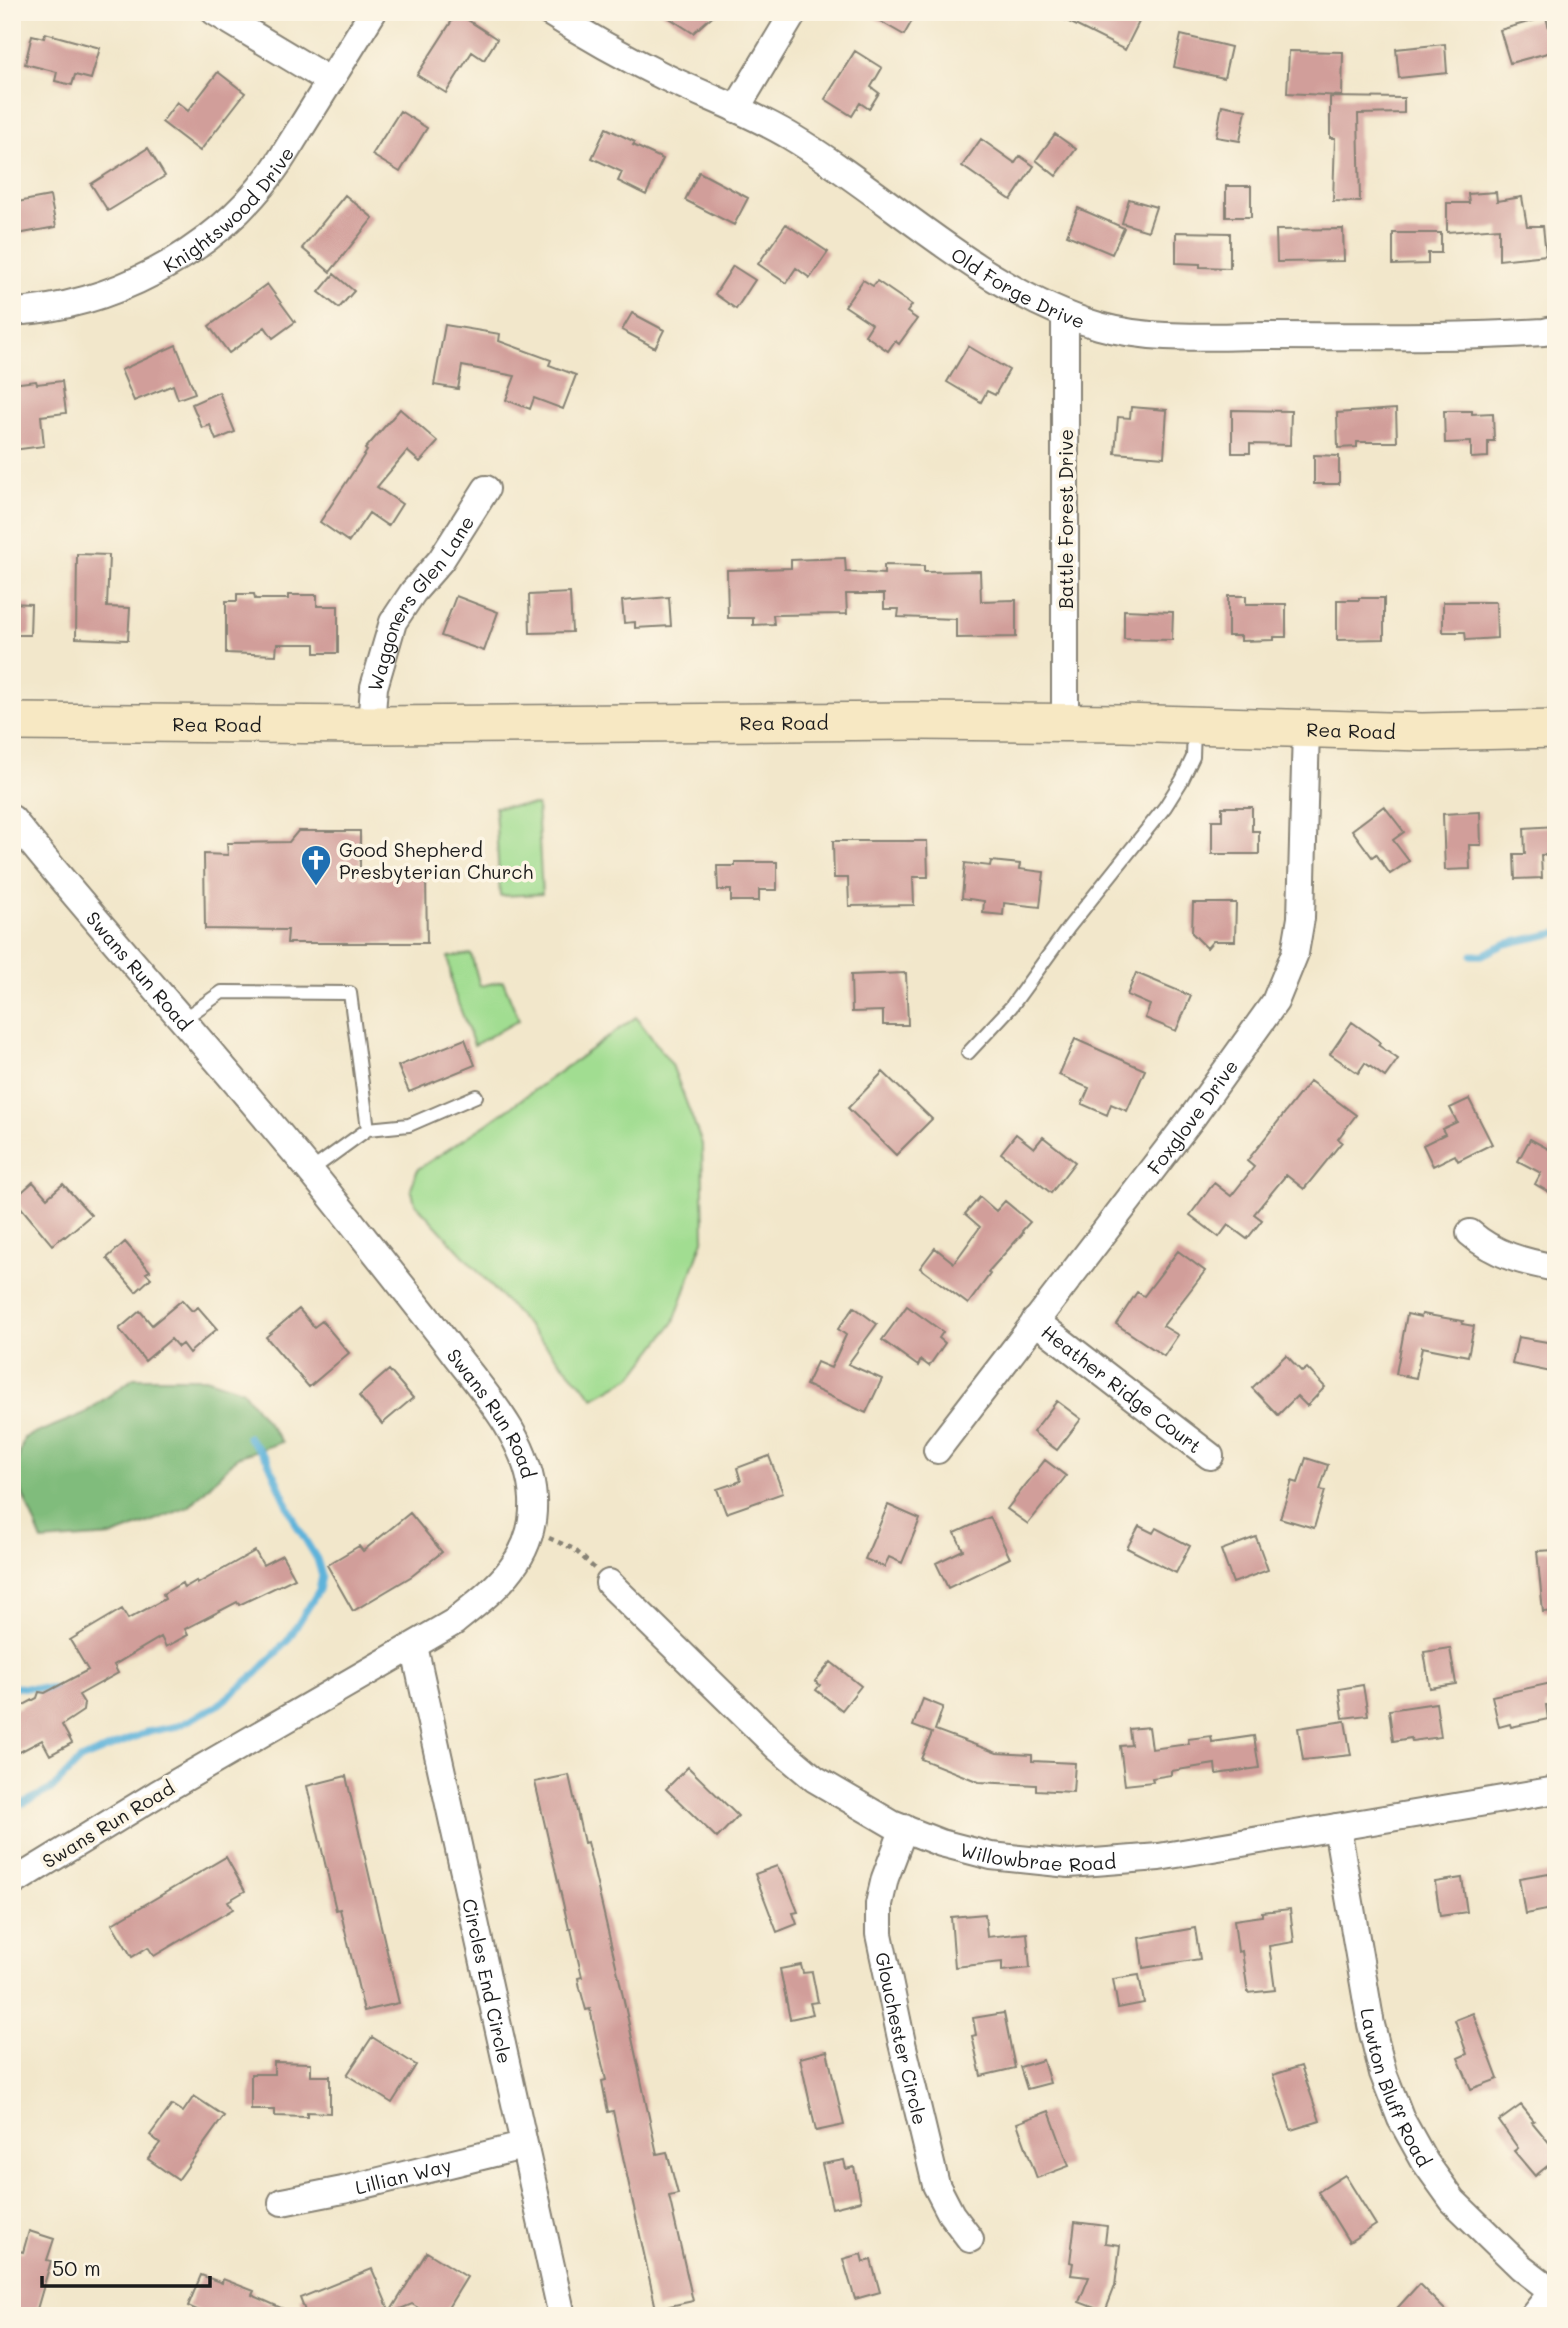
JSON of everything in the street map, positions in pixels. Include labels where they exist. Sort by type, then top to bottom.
[{"type":"main road","name":"Rea Road","points":[[12,722],[371,725],[916,720],[1422,732],[1556,729]]},
{"type":"street","points":[[215,12],[330,81]]},
{"type":"street","name":"Knightswood Drive","points":[[12,312],[75,302],[121,287],[170,263],[210,235],[243,206],[270,176],[373,12]]},
{"type":"street","name":"Old Forge Drive","points":[[549,12],[619,54],[787,135],[835,164],[997,281],[1041,305],[1101,327],[1137,333],[1201,336],[1468,337],[1556,329]]},
{"type":"street","points":[[736,109],[794,12]]},
{"type":"street","name":"Battle Forest Drive","points":[[1065,315],[1065,724]]},
{"type":"street","name":"Waggoners Glen Lane","points":[[371,725],[374,687],[393,622],[413,592],[441,560],[486,489]]},
{"type":"street","name":"Foxglove Drive","points":[[937,1450],[1246,1045],[1275,1002],[1295,953],[1301,918],[1306,728]]},
{"type":"street","name":"Swans Run Road","points":[[12,819],[310,1171],[423,1311],[494,1406],[516,1441],[527,1471],[533,1499],[530,1530],[513,1568],[497,1588],[454,1622],[157,1794],[12,1883]]},
{"type":"street","points":[[1470,1233],[1480,1242],[1504,1255],[1556,1268]]},
{"type":"street","name":"Heather Ridge Court","points":[[1035,1321],[1210,1456]]},
{"type":"street","name":"Willowbrae Road","points":[[610,1583],[778,1748],[816,1779],[856,1805],[904,1828],[941,1843],[991,1856],[1069,1864],[1159,1857],[1556,1790]]},
{"type":"street","name":"Circles End Circle","points":[[414,1646],[562,2316]]},
{"type":"street","name":"Lawton Bluff Road","points":[[1337,1827],[1371,2025],[1383,2073],[1401,2119],[1425,2162],[1453,2201],[1521,2267],[1554,2293]]},
{"type":"street","name":"Glouchester Circle","points":[[904,1828],[885,1878],[879,1904],[879,1934],[936,2185],[951,2214],[970,2239]]},
{"type":"street","name":"Lillian Way","points":[[282,2202],[343,2190],[523,2146]]},
{"type":"street","points":[[1533,2316],[1554,2293]]},
{"type":"lane","points":[[968,1053],[1011,1007],[1076,917],[1165,807],[1193,757],[1194,725]]},
{"type":"lane","points":[[182,1020],[222,992],[350,993],[368,1129]]},
{"type":"lane","points":[[310,1171],[368,1129],[408,1125],[476,1096]]},
{"type":"path","points":[[530,1530],[573,1549],[610,1583]]},
{"type":"green space","points":[[537,805],[542,894],[500,896],[495,807]]},
{"type":"green space","points":[[471,954],[480,986],[503,981],[519,1020],[474,1045],[453,990],[448,957]]},
{"type":"green space","points":[[636,1017],[672,1065],[702,1144],[704,1237],[674,1322],[633,1376],[594,1398],[415,1203],[411,1188],[418,1169],[487,1124]]},
{"type":"green space","points":[[134,1378],[205,1378],[242,1390],[282,1442],[237,1457],[189,1507],[113,1536],[42,1541],[14,1473],[24,1438],[83,1414]]},
{"type":"building","points":[[660,12],[717,12],[693,33]]},
{"type":"building","points":[[864,12],[917,12],[904,35]]},
{"type":"building","points":[[1049,12],[1120,12],[1139,22],[1125,50]]},
{"type":"building","points":[[457,13],[497,39],[484,60],[472,52],[446,93],[417,75]]},
{"type":"building","points":[[1546,17],[1555,51],[1510,63],[1500,30]]},
{"type":"building","points":[[45,33],[100,48],[91,79],[75,75],[72,85],[55,81],[57,72],[25,64],[32,35],[44,38]]},
{"type":"building","points":[[1181,35],[1231,47],[1224,78],[1174,67]]},
{"type":"building","points":[[1445,44],[1447,73],[1399,78],[1396,49]]},
{"type":"building","points":[[855,51],[882,68],[871,87],[879,93],[869,109],[860,103],[852,116],[825,99]]},
{"type":"building","points":[[1289,51],[1343,52],[1342,96],[1287,93]]},
{"type":"building","points":[[218,72],[245,93],[200,151],[162,122],[177,102],[188,111]]},
{"type":"building","points":[[1330,97],[1404,98],[1404,113],[1358,114],[1360,202],[1333,201],[1335,138],[1330,138]]},
{"type":"building","points":[[1222,105],[1246,110],[1240,141],[1216,137]]},
{"type":"building","points":[[400,111],[427,128],[400,172],[372,155]]},
{"type":"building","points":[[606,128],[663,159],[646,195],[618,181],[622,172],[592,158]]},
{"type":"building","points":[[1055,134],[1076,149],[1056,176],[1036,160]]},
{"type":"building","points":[[981,139],[1015,163],[1020,156],[1034,166],[1011,200],[962,166]]},
{"type":"building","points":[[148,148],[165,176],[108,211],[91,184]]},
{"type":"building","points":[[699,172],[748,198],[734,225],[685,200]]},
{"type":"building","points":[[1226,186],[1251,186],[1251,217],[1226,217]]},
{"type":"building","points":[[1496,192],[1497,201],[1522,197],[1527,226],[1543,226],[1546,255],[1499,260],[1499,228],[1447,232],[1447,203],[1469,203],[1468,194]]},
{"type":"building","points":[[345,195],[373,218],[330,272],[302,248]]},
{"type":"building","points":[[50,196],[56,227],[12,235],[12,203]]},
{"type":"building","points":[[1129,199],[1156,207],[1148,231],[1122,223]]},
{"type":"building","points":[[1078,208],[1124,228],[1112,254],[1067,235]]},
{"type":"building","points":[[786,224],[828,252],[810,278],[796,268],[786,283],[758,264]]},
{"type":"building","points":[[1343,229],[1344,261],[1277,262],[1276,230]]},
{"type":"building","points":[[1176,232],[1230,233],[1230,268],[1176,263]]},
{"type":"building","points":[[1393,233],[1441,233],[1441,253],[1428,253],[1428,264],[1393,265]]},
{"type":"building","points":[[733,266],[755,280],[736,309],[715,294]]},
{"type":"building","points":[[334,274],[354,291],[339,308],[319,292]]},
{"type":"building","points":[[863,280],[873,286],[877,281],[912,305],[907,312],[917,319],[899,344],[895,341],[888,351],[865,335],[872,324],[845,306]]},
{"type":"building","points":[[267,284],[295,322],[273,338],[265,327],[229,353],[209,326]]},
{"type":"building","points":[[632,313],[664,330],[655,348],[622,330]]},
{"type":"building","points":[[445,325],[500,334],[499,341],[551,360],[549,365],[576,375],[563,409],[534,398],[530,409],[506,400],[515,376],[462,366],[458,389],[434,385]]},
{"type":"building","points":[[176,345],[195,393],[178,399],[173,385],[134,401],[121,370]]},
{"type":"building","points":[[968,346],[1009,370],[995,395],[987,391],[981,402],[947,382]]},
{"type":"building","points":[[36,381],[37,384],[62,381],[66,413],[41,416],[44,446],[12,450],[12,384]]},
{"type":"building","points":[[219,392],[235,432],[216,440],[210,425],[202,428],[192,404]]},
{"type":"building","points":[[1131,407],[1167,410],[1164,457],[1115,453],[1118,417],[1130,418]]},
{"type":"building","points":[[400,409],[438,442],[420,462],[407,451],[377,487],[402,504],[388,526],[369,513],[349,542],[320,522],[367,451],[365,449]]},
{"type":"building","points":[[1396,409],[1397,442],[1357,442],[1357,447],[1338,448],[1337,413]]},
{"type":"building","points":[[1232,410],[1291,411],[1290,445],[1250,444],[1250,453],[1232,453]]},
{"type":"building","points":[[1444,411],[1493,413],[1494,441],[1488,441],[1488,457],[1471,458],[1471,442],[1445,443]]},
{"type":"building","points":[[1314,455],[1339,456],[1339,484],[1314,484]]},
{"type":"building","points":[[77,554],[109,555],[107,607],[130,608],[128,640],[76,638]]},
{"type":"building","points":[[845,558],[846,572],[884,574],[884,565],[924,566],[924,572],[980,571],[981,601],[1016,600],[1016,637],[956,638],[956,619],[898,617],[899,609],[884,609],[884,594],[846,594],[847,614],[773,615],[774,624],[753,625],[753,618],[728,618],[727,570],[791,568],[791,560]]},
{"type":"building","points":[[570,593],[572,632],[530,633],[529,595]]},
{"type":"building","points":[[237,594],[254,594],[255,599],[288,599],[288,595],[317,595],[317,606],[338,606],[338,653],[315,653],[315,644],[277,644],[276,655],[226,653],[226,601],[237,601]]},
{"type":"building","points":[[456,596],[498,612],[484,651],[441,636]]},
{"type":"building","points":[[1228,596],[1246,596],[1246,604],[1286,604],[1286,637],[1241,641],[1241,636],[1228,636]]},
{"type":"building","points":[[669,597],[671,626],[635,628],[635,622],[624,623],[622,601]]},
{"type":"building","points":[[1384,598],[1384,639],[1337,640],[1337,600]]},
{"type":"building","points":[[1443,602],[1496,602],[1497,638],[1466,640],[1465,632],[1443,632]]},
{"type":"building","points":[[12,603],[31,604],[30,635],[12,635]]},
{"type":"building","points":[[1124,610],[1173,612],[1172,640],[1124,639]]},
{"type":"building","points":[[1384,806],[1404,832],[1393,840],[1409,861],[1390,874],[1376,854],[1372,857],[1352,830]]},
{"type":"building","points":[[1222,807],[1252,807],[1252,831],[1259,831],[1259,854],[1212,854],[1212,820],[1222,820]]},
{"type":"building","points":[[1480,812],[1481,845],[1469,845],[1470,869],[1445,870],[1443,814]]},
{"type":"building","points":[[1556,826],[1556,854],[1541,855],[1542,878],[1515,879],[1514,854],[1525,854],[1524,828]]},
{"type":"building","name":"Good Shepherd Presbyterian Church","points":[[298,831],[360,831],[360,878],[426,878],[427,943],[287,943],[288,930],[205,929],[204,854],[228,855],[227,843],[289,842]]},
{"type":"building","points":[[833,841],[927,841],[928,877],[913,877],[914,905],[849,906],[848,878],[834,878]]},
{"type":"building","points":[[991,861],[1020,864],[1019,869],[1044,872],[1040,907],[1004,903],[1003,915],[983,913],[984,901],[962,898],[965,863],[990,866]]},
{"type":"building","points":[[735,862],[777,862],[777,890],[759,890],[759,901],[731,901],[731,890],[718,890],[717,866],[735,866]]},
{"type":"building","points":[[1193,903],[1236,903],[1235,941],[1213,941],[1207,948],[1192,933]]},
{"type":"building","points":[[906,973],[908,1025],[883,1025],[883,1011],[852,1012],[851,975]]},
{"type":"building","points":[[1136,973],[1191,996],[1176,1031],[1145,1018],[1150,1005],[1127,995]]},
{"type":"building","points":[[1352,1022],[1398,1059],[1385,1077],[1365,1063],[1358,1073],[1330,1054]]},
{"type":"building","points":[[465,1039],[475,1065],[409,1092],[398,1066]]},
{"type":"building","points":[[1075,1039],[1145,1070],[1127,1111],[1111,1104],[1107,1115],[1082,1104],[1089,1088],[1059,1075]]},
{"type":"building","points":[[883,1072],[932,1119],[896,1155],[848,1108]]},
{"type":"building","points":[[1310,1081],[1356,1115],[1338,1139],[1342,1142],[1304,1189],[1286,1175],[1254,1214],[1262,1220],[1247,1239],[1228,1225],[1219,1237],[1190,1215],[1214,1183],[1231,1196],[1254,1167],[1247,1161]]},
{"type":"building","points":[[1469,1099],[1492,1144],[1458,1161],[1455,1155],[1433,1166],[1423,1145],[1445,1134],[1442,1129],[1457,1122],[1450,1108]]},
{"type":"building","points":[[1016,1134],[1034,1148],[1043,1137],[1075,1162],[1051,1193],[1001,1153]]},
{"type":"building","points":[[1530,1139],[1552,1151],[1556,1144],[1556,1196],[1535,1184],[1541,1173],[1518,1161]]},
{"type":"building","points":[[33,1182],[47,1198],[63,1184],[91,1215],[52,1245],[14,1199]]},
{"type":"building","points":[[980,1197],[996,1211],[1005,1201],[1030,1222],[988,1272],[990,1274],[968,1304],[920,1268],[935,1248],[954,1263],[980,1227],[965,1214]]},
{"type":"building","points":[[125,1242],[150,1271],[146,1273],[151,1278],[136,1292],[107,1258]]},
{"type":"building","points":[[1178,1251],[1205,1271],[1163,1326],[1178,1335],[1164,1356],[1116,1324],[1137,1292],[1144,1296]]},
{"type":"building","points":[[182,1300],[192,1311],[198,1307],[217,1329],[189,1353],[182,1344],[178,1347],[171,1339],[145,1361],[119,1329],[140,1311],[152,1325]]},
{"type":"building","points":[[907,1306],[943,1332],[939,1338],[945,1343],[929,1366],[921,1360],[918,1366],[882,1340]]},
{"type":"building","points":[[854,1307],[877,1324],[848,1364],[882,1379],[866,1413],[806,1385],[817,1362],[831,1368],[846,1335],[838,1329]]},
{"type":"building","points":[[299,1309],[314,1327],[322,1321],[349,1353],[309,1387],[266,1337]]},
{"type":"building","points":[[1407,1314],[1463,1321],[1462,1324],[1474,1326],[1468,1356],[1422,1347],[1416,1378],[1396,1374]]},
{"type":"building","points":[[1518,1337],[1553,1343],[1551,1351],[1556,1352],[1556,1373],[1512,1364]]},
{"type":"building","points":[[1286,1355],[1302,1372],[1307,1368],[1325,1387],[1307,1406],[1297,1396],[1278,1415],[1252,1388]]},
{"type":"building","points":[[389,1370],[413,1398],[382,1424],[359,1396]]},
{"type":"building","points":[[1057,1401],[1081,1419],[1057,1450],[1033,1432]]},
{"type":"building","points":[[769,1456],[783,1493],[726,1513],[717,1489],[741,1481],[737,1468]]},
{"type":"building","points":[[1306,1458],[1328,1465],[1320,1490],[1325,1491],[1314,1528],[1280,1518],[1292,1481],[1298,1483]]},
{"type":"building","points":[[1045,1460],[1066,1476],[1028,1524],[1007,1509]]},
{"type":"building","points":[[888,1505],[920,1519],[902,1563],[889,1557],[884,1567],[865,1559]]},
{"type":"building","points":[[410,1513],[442,1552],[412,1576],[353,1611],[327,1565],[359,1546],[363,1551]]},
{"type":"building","points":[[990,1517],[1010,1558],[948,1588],[936,1563],[963,1550],[955,1533]]},
{"type":"building","points":[[1139,1526],[1153,1533],[1156,1528],[1190,1546],[1176,1573],[1127,1548]]},
{"type":"building","points":[[1256,1537],[1268,1570],[1233,1583],[1221,1550]]},
{"type":"building","points":[[1556,1550],[1556,1611],[1543,1612],[1537,1551]]},
{"type":"building","points":[[255,1551],[263,1565],[282,1555],[295,1578],[239,1605],[237,1602],[185,1629],[188,1635],[166,1647],[161,1637],[114,1665],[118,1673],[79,1695],[84,1703],[83,1711],[62,1725],[72,1743],[50,1755],[42,1740],[12,1756],[12,1711],[37,1698],[39,1692],[45,1693],[88,1670],[70,1640],[122,1609],[128,1619],[165,1599],[163,1594],[182,1583],[184,1588],[196,1581],[197,1584]]},
{"type":"building","points":[[1450,1648],[1456,1684],[1430,1688],[1424,1652]]},
{"type":"building","points":[[831,1662],[861,1686],[842,1710],[816,1690],[820,1685],[815,1681]]},
{"type":"building","points":[[1556,1682],[1556,1705],[1546,1705],[1548,1719],[1499,1727],[1492,1696]]},
{"type":"building","points":[[1363,1685],[1368,1715],[1343,1718],[1339,1689]]},
{"type":"building","points":[[923,1699],[943,1707],[935,1730],[997,1753],[1032,1755],[1032,1761],[1075,1763],[1073,1792],[1036,1790],[1036,1785],[979,1782],[921,1759],[932,1733],[913,1726]]},
{"type":"building","points":[[1436,1703],[1441,1737],[1393,1741],[1389,1710]]},
{"type":"building","points":[[1345,1721],[1351,1755],[1303,1760],[1298,1728]]},
{"type":"building","points":[[1149,1727],[1152,1749],[1189,1744],[1188,1739],[1211,1736],[1212,1742],[1254,1736],[1259,1768],[1216,1774],[1215,1764],[1171,1771],[1171,1775],[1152,1778],[1153,1782],[1125,1785],[1120,1746],[1131,1745],[1129,1729]]},
{"type":"building","points":[[688,1767],[738,1816],[717,1838],[666,1789]]},
{"type":"building","points":[[569,1775],[619,1978],[657,2154],[667,2152],[678,2194],[669,2196],[693,2301],[656,2309],[613,2111],[608,2112],[602,2081],[606,2080],[590,2009],[586,2010],[580,1988],[578,1978],[582,1977],[535,1782]]},
{"type":"building","points":[[346,1776],[399,2003],[364,2011],[340,1909],[336,1910],[307,1786]]},
{"type":"building","points":[[226,1857],[245,1891],[228,1901],[233,1909],[154,1956],[148,1947],[132,1957],[112,1924]]},
{"type":"building","points":[[777,1866],[798,1912],[793,1913],[797,1924],[777,1932],[755,1874]]},
{"type":"building","points":[[1556,1874],[1556,1908],[1525,1914],[1519,1878]]},
{"type":"building","points":[[1462,1878],[1467,1912],[1440,1916],[1435,1882]]},
{"type":"building","points":[[1290,1909],[1294,1942],[1269,1946],[1275,1990],[1248,1993],[1234,1920],[1262,1916],[1262,1912]]},
{"type":"building","points":[[985,1914],[987,1937],[1027,1933],[1030,1968],[1002,1971],[1002,1962],[955,1967],[951,1917]]},
{"type":"building","points":[[1195,1928],[1200,1959],[1143,1968],[1139,1938]]},
{"type":"building","points":[[801,1965],[803,1973],[812,1972],[818,2002],[810,2003],[813,2014],[790,2019],[780,1969]]},
{"type":"building","points":[[1139,1975],[1144,2003],[1118,2008],[1113,1979]]},
{"type":"building","points":[[1004,2013],[1015,2068],[981,2076],[972,2036],[976,2035],[973,2018]]},
{"type":"building","points":[[1473,2013],[1498,2079],[1471,2089],[1458,2058],[1467,2054],[1455,2020]]},
{"type":"building","points":[[372,2037],[416,2065],[392,2103],[347,2075]]},
{"type":"building","points":[[827,2051],[844,2125],[816,2131],[800,2058]]},
{"type":"building","points":[[1043,2060],[1050,2083],[1027,2089],[1020,2067]]},
{"type":"building","points":[[274,2062],[311,2063],[311,2076],[330,2076],[330,2113],[307,2112],[307,2117],[275,2116],[275,2110],[251,2110],[251,2074],[274,2074]]},
{"type":"building","points":[[1301,2066],[1320,2121],[1291,2130],[1273,2075]]},
{"type":"building","points":[[194,2096],[224,2116],[178,2180],[148,2159],[160,2143],[150,2135],[172,2105],[183,2112]]},
{"type":"building","points":[[1521,2105],[1556,2151],[1556,2159],[1535,2176],[1514,2151],[1518,2148],[1499,2121]]},
{"type":"building","points":[[1049,2111],[1069,2166],[1037,2178],[1017,2123]]},
{"type":"building","points":[[844,2160],[846,2169],[854,2167],[861,2201],[832,2208],[822,2164]]},
{"type":"building","points":[[1345,2175],[1376,2225],[1349,2242],[1318,2192]]},
{"type":"building","points":[[1075,2222],[1107,2226],[1105,2243],[1120,2245],[1115,2286],[1105,2312],[1079,2302],[1089,2277],[1071,2275]]},
{"type":"building","points":[[29,2231],[54,2239],[47,2260],[51,2261],[35,2316],[12,2316],[12,2261],[15,2250],[23,2252]]},
{"type":"building","points":[[427,2252],[467,2277],[443,2316],[431,2316],[412,2304],[390,2313],[391,2316],[307,2316],[300,2298],[372,2269],[390,2312]]},
{"type":"building","points":[[861,2254],[863,2262],[871,2260],[880,2292],[855,2299],[843,2259]]},
{"type":"building","points":[[201,2275],[222,2283],[223,2279],[254,2291],[252,2295],[299,2316],[210,2316],[188,2306]]},
{"type":"building","points":[[1419,2284],[1451,2316],[1390,2316]]},
{"type":"waterway","points":[[1472,955],[1482,955],[1505,944],[1556,933]]},
{"type":"waterway","points":[[12,1805],[24,1803],[52,1789],[80,1760],[147,1732],[178,1726],[217,1706],[256,1674],[288,1640],[319,1590],[322,1576],[317,1559],[297,1526],[267,1459],[248,1437]]},
{"type":"waterway","points":[[12,1687],[57,1689]]},
{"type":"place","name":"Good Shepherd Presbyterian Church","points":[[316,887]]}]
